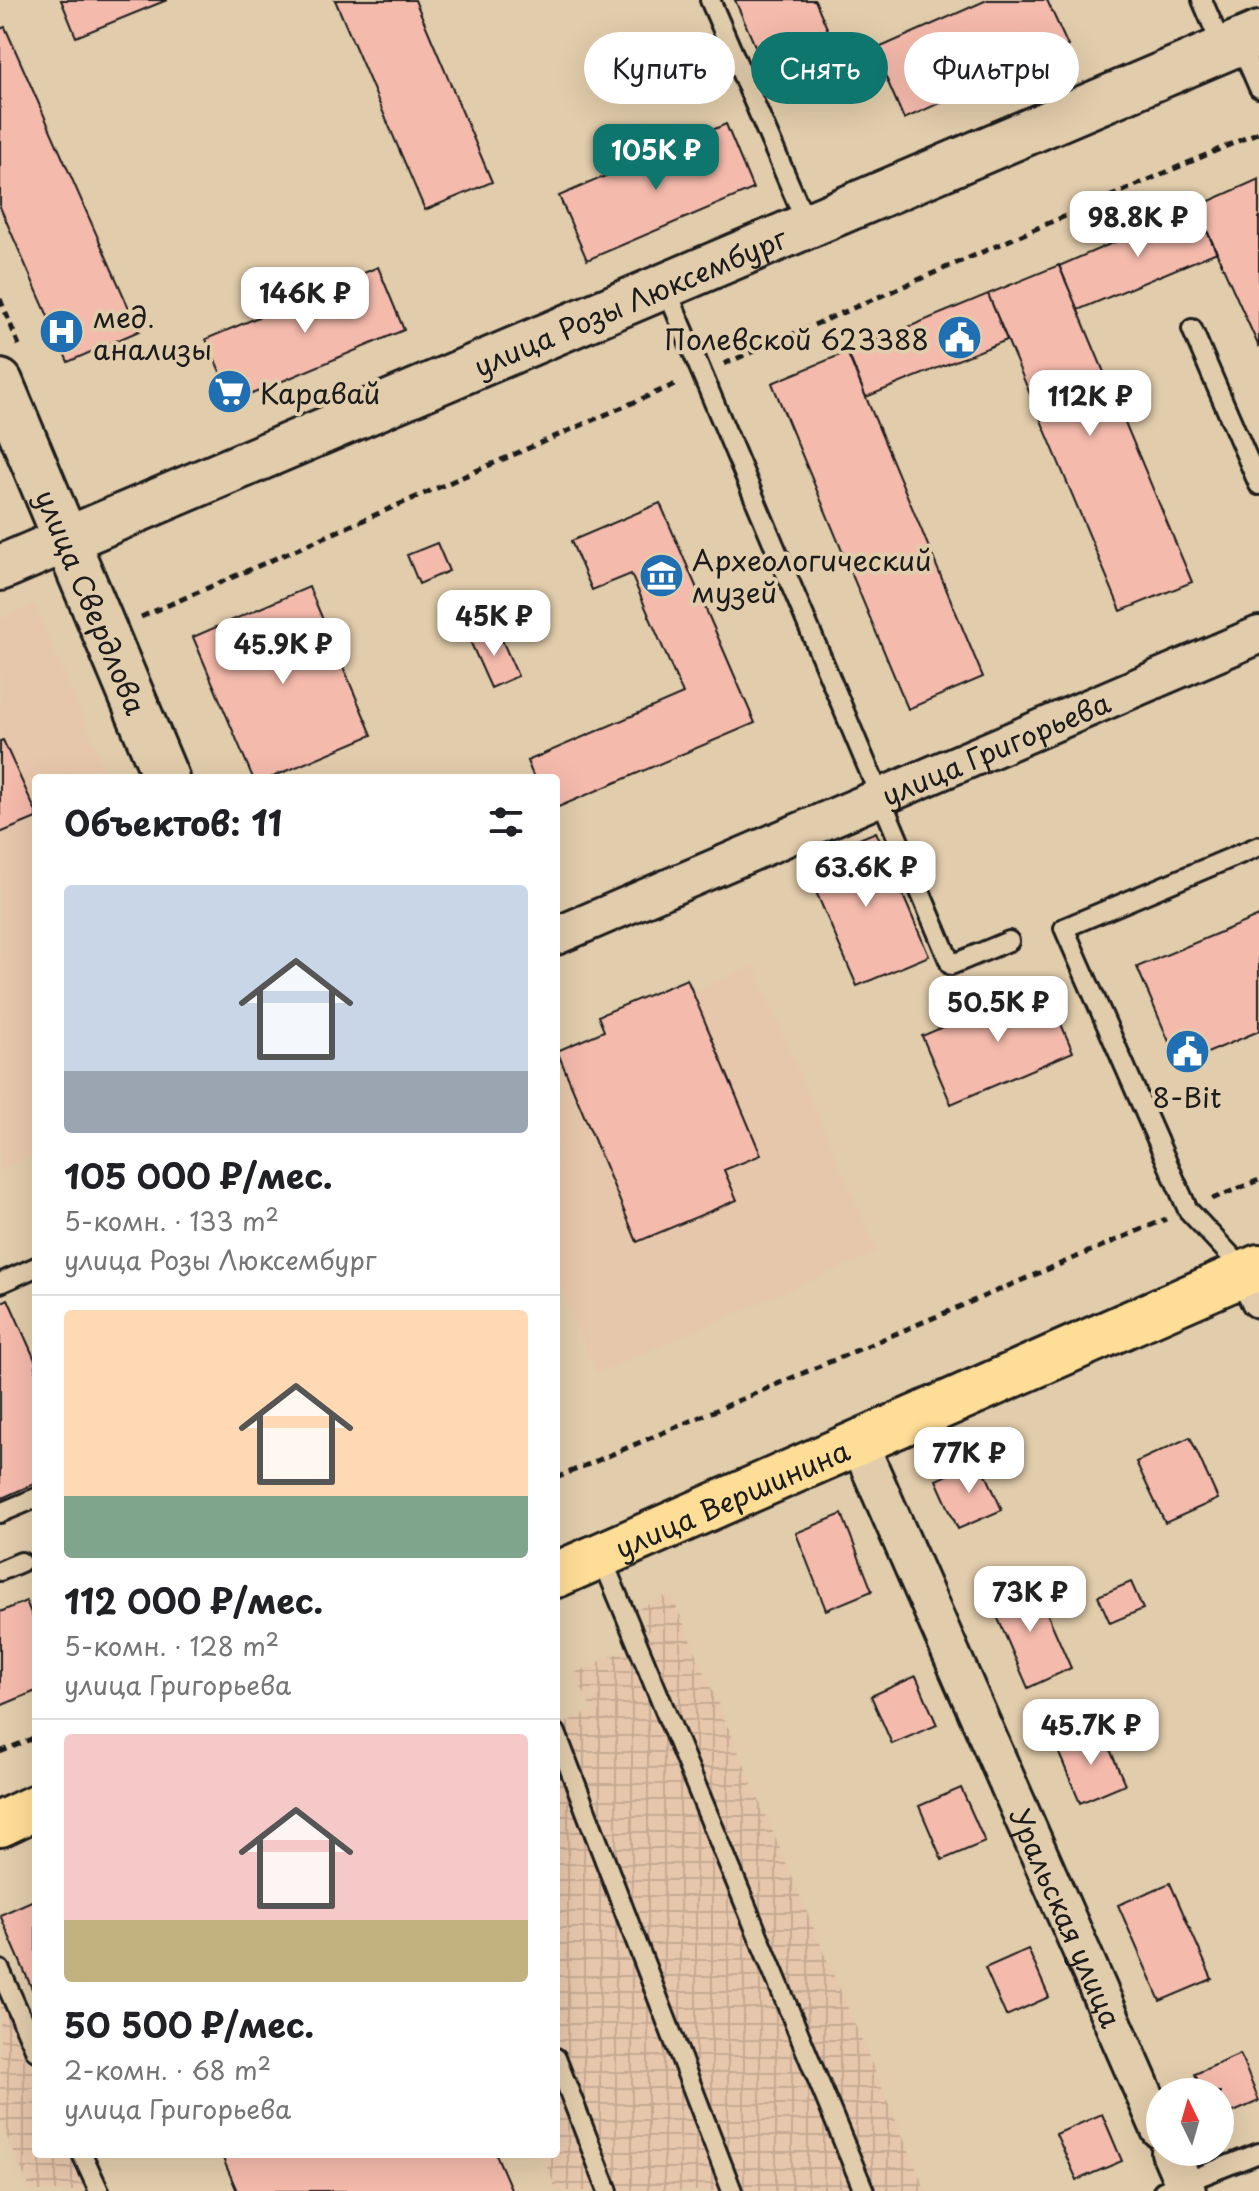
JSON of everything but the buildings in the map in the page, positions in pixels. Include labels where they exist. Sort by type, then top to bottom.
[{"type":"main road","name":"улица Вершинина","points":[[560,1573],[858,1441],[1255,1280]]},
{"type":"main road","points":[[0,1824],[32,1809]]},
{"type":"street","name":"улица Розы Люксембург","points":[[0,568],[1240,42]]},
{"type":"street","name":"улица Свердлова","points":[[0,382],[164,774]]},
{"type":"street","name":"улица Григорьева","points":[[560,934],[1259,635]]},
{"type":"street","name":"Уральская улица","points":[[858,1441],[1146,2098]]},
{"type":"lane","points":[[710,0],[807,226]]},
{"type":"lane","points":[[1202,0],[1240,42],[1259,88]]},
{"type":"lane","points":[[665,286],[951,965],[1009,941]]},
{"type":"lane","points":[[1192,329],[1259,485]]},
{"type":"lane","points":[[1255,1280],[1188,1210],[1064,928],[1259,846]]},
{"type":"lane","points":[[0,1283],[32,1269]]},
{"type":"lane","points":[[0,1513],[32,1500]]},
{"type":"lane","points":[[601,1556],[864,2191]]},
{"type":"lane","points":[[0,1571],[21,1562]]},
{"type":"lane","points":[[560,1743],[732,2191]]},
{"type":"lane","points":[[0,1970],[32,2042]]},
{"type":"lane","points":[[560,2068],[608,2191]]},
{"type":"lane","points":[[1175,2179],[1259,2153]]},
{"type":"lane","points":[[84,2158],[99,2191]]},
{"type":"path","points":[[560,1476],[1259,1180]]},
{"type":"path","points":[[0,1752],[32,1739]]},
{"type":"shaded area","points":[[34,604],[107,774],[32,774],[32,1156],[0,1170],[0,619]]},
{"type":"shaded area","points":[[753,966],[877,1252],[597,1373],[560,1287],[560,1049]]},
{"type":"shaded area","points":[[671,1594],[926,2191],[557,2191],[543,2158],[560,2158],[560,1725],[592,1711],[575,1673],[651,1638],[638,1609]]},
{"type":"shaded area","points":[[0,1998],[32,2068],[32,2158],[73,2158],[88,2191],[31,2191],[0,2121]]},
{"type":"place","name":"мед. анализы","points":[[62,332]]},
{"type":"place","name":"Полевской 623388","points":[[960,338]]},
{"type":"place","name":"Каравай","points":[[229,392]]},
{"type":"place","name":"Археологический музей","points":[[661,575]]},
{"type":"place","name":"8-Bit","points":[[1187,1051]]}]
